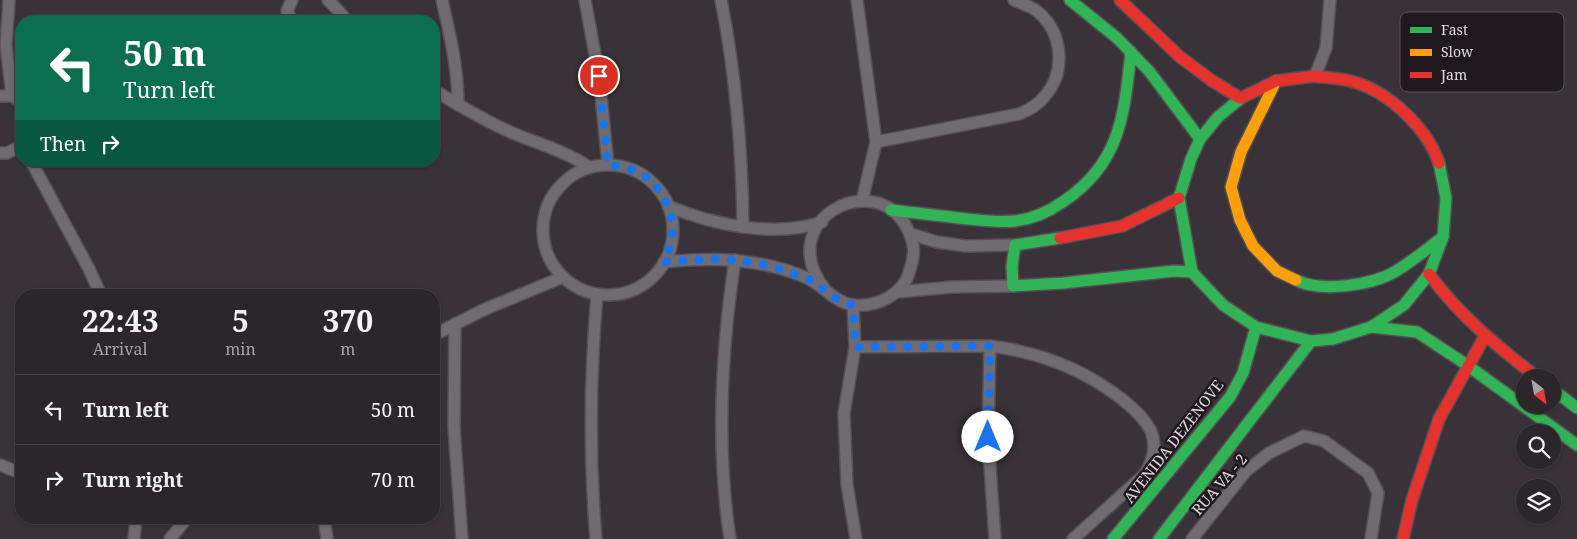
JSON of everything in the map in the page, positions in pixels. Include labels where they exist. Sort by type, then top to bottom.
[{"type":"street","points":[[9,0],[6,45],[11,98]]},
{"type":"street","points":[[288,15],[286,11],[292,0]]},
{"type":"street","points":[[328,0],[342,15]]},
{"type":"street","points":[[442,0],[454,53],[458,84],[458,105]]},
{"type":"street","points":[[585,0],[599,76],[608,165]]},
{"type":"street","points":[[721,0],[737,106],[743,227]]},
{"type":"street","points":[[858,0],[876,142],[862,201]]},
{"type":"street","points":[[876,142],[1020,114],[1045,97],[1053,84],[1058,69],[1059,50],[1057,41],[1049,25],[1038,12],[1014,0]]},
{"type":"street","points":[[1070,0],[1094,18],[1131,52],[1158,82],[1200,139]]},
{"type":"street","points":[[1120,0],[1179,56],[1211,80],[1240,98]]},
{"type":"street","points":[[1315,76],[1326,48],[1330,0]]},
{"type":"street","points":[[891,210],[993,222],[1010,221],[1024,220],[1040,214],[1069,198],[1094,177],[1109,153],[1120,129],[1131,52]]},
{"type":"street","points":[[1315,76],[1354,82],[1390,98],[1418,126],[1438,160],[1446,198],[1443,238],[1428,274],[1404,305],[1371,327],[1333,339],[1311,341],[1256,327],[1223,305],[1192,272],[1179,198],[1188,168],[1200,139],[1218,117],[1240,98],[1276,81],[1315,76]]},
{"type":"street","points":[[1276,81],[1241,152],[1231,187],[1240,220],[1253,246],[1277,271],[1301,283],[1326,287],[1364,283],[1395,272],[1443,238]]},
{"type":"street","points":[[440,94],[509,131],[563,152],[589,167]]},
{"type":"street","points":[[0,153],[7,153],[15,149]]},
{"type":"street","points":[[608,165],[627,168],[645,176],[659,189],[668,206],[672,234],[671,244],[664,262],[652,277],[636,288],[617,294],[597,294],[579,288],[563,277],[551,262],[544,244],[543,224],[547,206],[557,189],[571,176],[589,167],[608,165]]},
{"type":"street","points":[[34,167],[98,289]]},
{"type":"street","points":[[910,234],[937,242],[966,246],[1015,245],[1041,242],[1122,226],[1179,198]]},
{"type":"street","points":[[664,262],[703,259],[735,260],[777,268],[811,280],[838,300],[853,305],[869,305],[884,300],[897,292],[907,279],[914,257],[914,244],[903,221],[891,210],[877,203],[862,201],[846,203],[832,210],[821,220],[822,222],[782,228],[743,227],[705,220],[668,206]]},
{"type":"street","points":[[821,220],[813,234],[809,249],[810,265],[816,279],[826,292]]},
{"type":"street","points":[[1013,286],[1012,266],[1015,245]]},
{"type":"street","points":[[730,539],[725,494],[721,416],[725,338],[735,260]]},
{"type":"street","points":[[897,292],[952,287],[1013,286],[1174,271],[1192,272]]},
{"type":"street","points":[[1428,274],[1442,292],[1485,336],[1527,369]]},
{"type":"street","points":[[440,332],[523,293],[563,277]]},
{"type":"street","points":[[596,539],[590,412],[597,294]]},
{"type":"street","points":[[853,305],[855,347],[844,413],[847,485],[856,539]]},
{"type":"street","points":[[454,324],[454,427],[462,539]]},
{"type":"street","name":"AVENIDA DEZENOVE","points":[[1113,539],[1230,397],[1243,373],[1256,327]]},
{"type":"street","points":[[1371,327],[1417,332],[1577,445]]},
{"type":"street","points":[[1403,539],[1412,500],[1439,419],[1485,336]]},
{"type":"street","points":[[1159,539],[1311,341]]},
{"type":"street","points":[[855,347],[990,346],[1009,348],[1045,357],[1080,372],[1120,398],[1146,421],[1150,428],[1153,451],[1149,467],[1144,474],[1073,539]]},
{"type":"street","points":[[990,346],[988,437],[995,539]]},
{"type":"street","points":[[1561,396],[1577,408]]},
{"type":"street","name":"RUA VA - 2","points":[[1192,539],[1246,471],[1268,453],[1304,436],[1324,441],[1368,473],[1378,493],[1371,539]]},
{"type":"street","points":[[0,465],[15,471]]},
{"type":"street","points":[[134,539],[135,524]]},
{"type":"street","points":[[170,539],[182,524]]},
{"type":"street","points":[[325,524],[327,539]]},
{"type":"traffic: fast","points":[[1070,0],[1117,38],[1149,71],[1200,139]]},
{"type":"traffic: fast","points":[[891,210],[1008,222],[1035,216],[1059,205],[1083,186],[1098,170],[1108,154],[1122,116],[1131,52]]},
{"type":"traffic: fast","points":[[1241,98],[1218,117],[1200,139],[1191,159],[1179,198],[1192,272],[1223,305],[1256,327],[1311,341],[1333,339],[1371,327],[1404,305],[1429,274],[1443,237],[1446,198],[1439,163]]},
{"type":"traffic: fast","points":[[1296,280],[1307,284],[1333,287],[1374,280],[1396,271],[1443,237]]},
{"type":"traffic: fast","points":[[1060,238],[1015,245],[1012,266],[1013,286],[1063,283],[1174,271],[1192,272]]},
{"type":"traffic: fast","points":[[1113,539],[1230,397],[1243,373],[1256,327]]},
{"type":"traffic: fast","points":[[1371,327],[1417,332],[1467,365],[1577,445]]},
{"type":"traffic: fast","points":[[1159,539],[1311,341]]},
{"type":"traffic: fast","points":[[1561,396],[1577,408]]},
{"type":"traffic: slow","points":[[1276,81],[1241,152],[1231,187],[1240,220],[1253,246],[1277,271],[1296,280]]},
{"type":"traffic: jam","points":[[1120,0],[1179,56],[1211,80],[1240,98]]},
{"type":"traffic: jam","points":[[1315,76],[1354,82],[1367,87],[1393,103],[1405,113],[1426,137],[1439,163]]},
{"type":"traffic: jam","points":[[1241,98],[1276,81],[1315,76]]},
{"type":"traffic: jam","points":[[1060,238],[1122,226],[1179,198]]},
{"type":"traffic: jam","points":[[1429,274],[1466,317],[1527,369]]},
{"type":"traffic: jam","points":[[1403,539],[1412,500],[1439,419],[1485,336]]},
{"type":"route","points":[[599,76],[608,165],[627,168],[645,176],[659,189],[668,206],[672,225],[671,244],[664,262],[700,259],[735,260],[777,268],[811,280],[838,300],[853,305],[855,347],[990,346],[988,437]]}]
